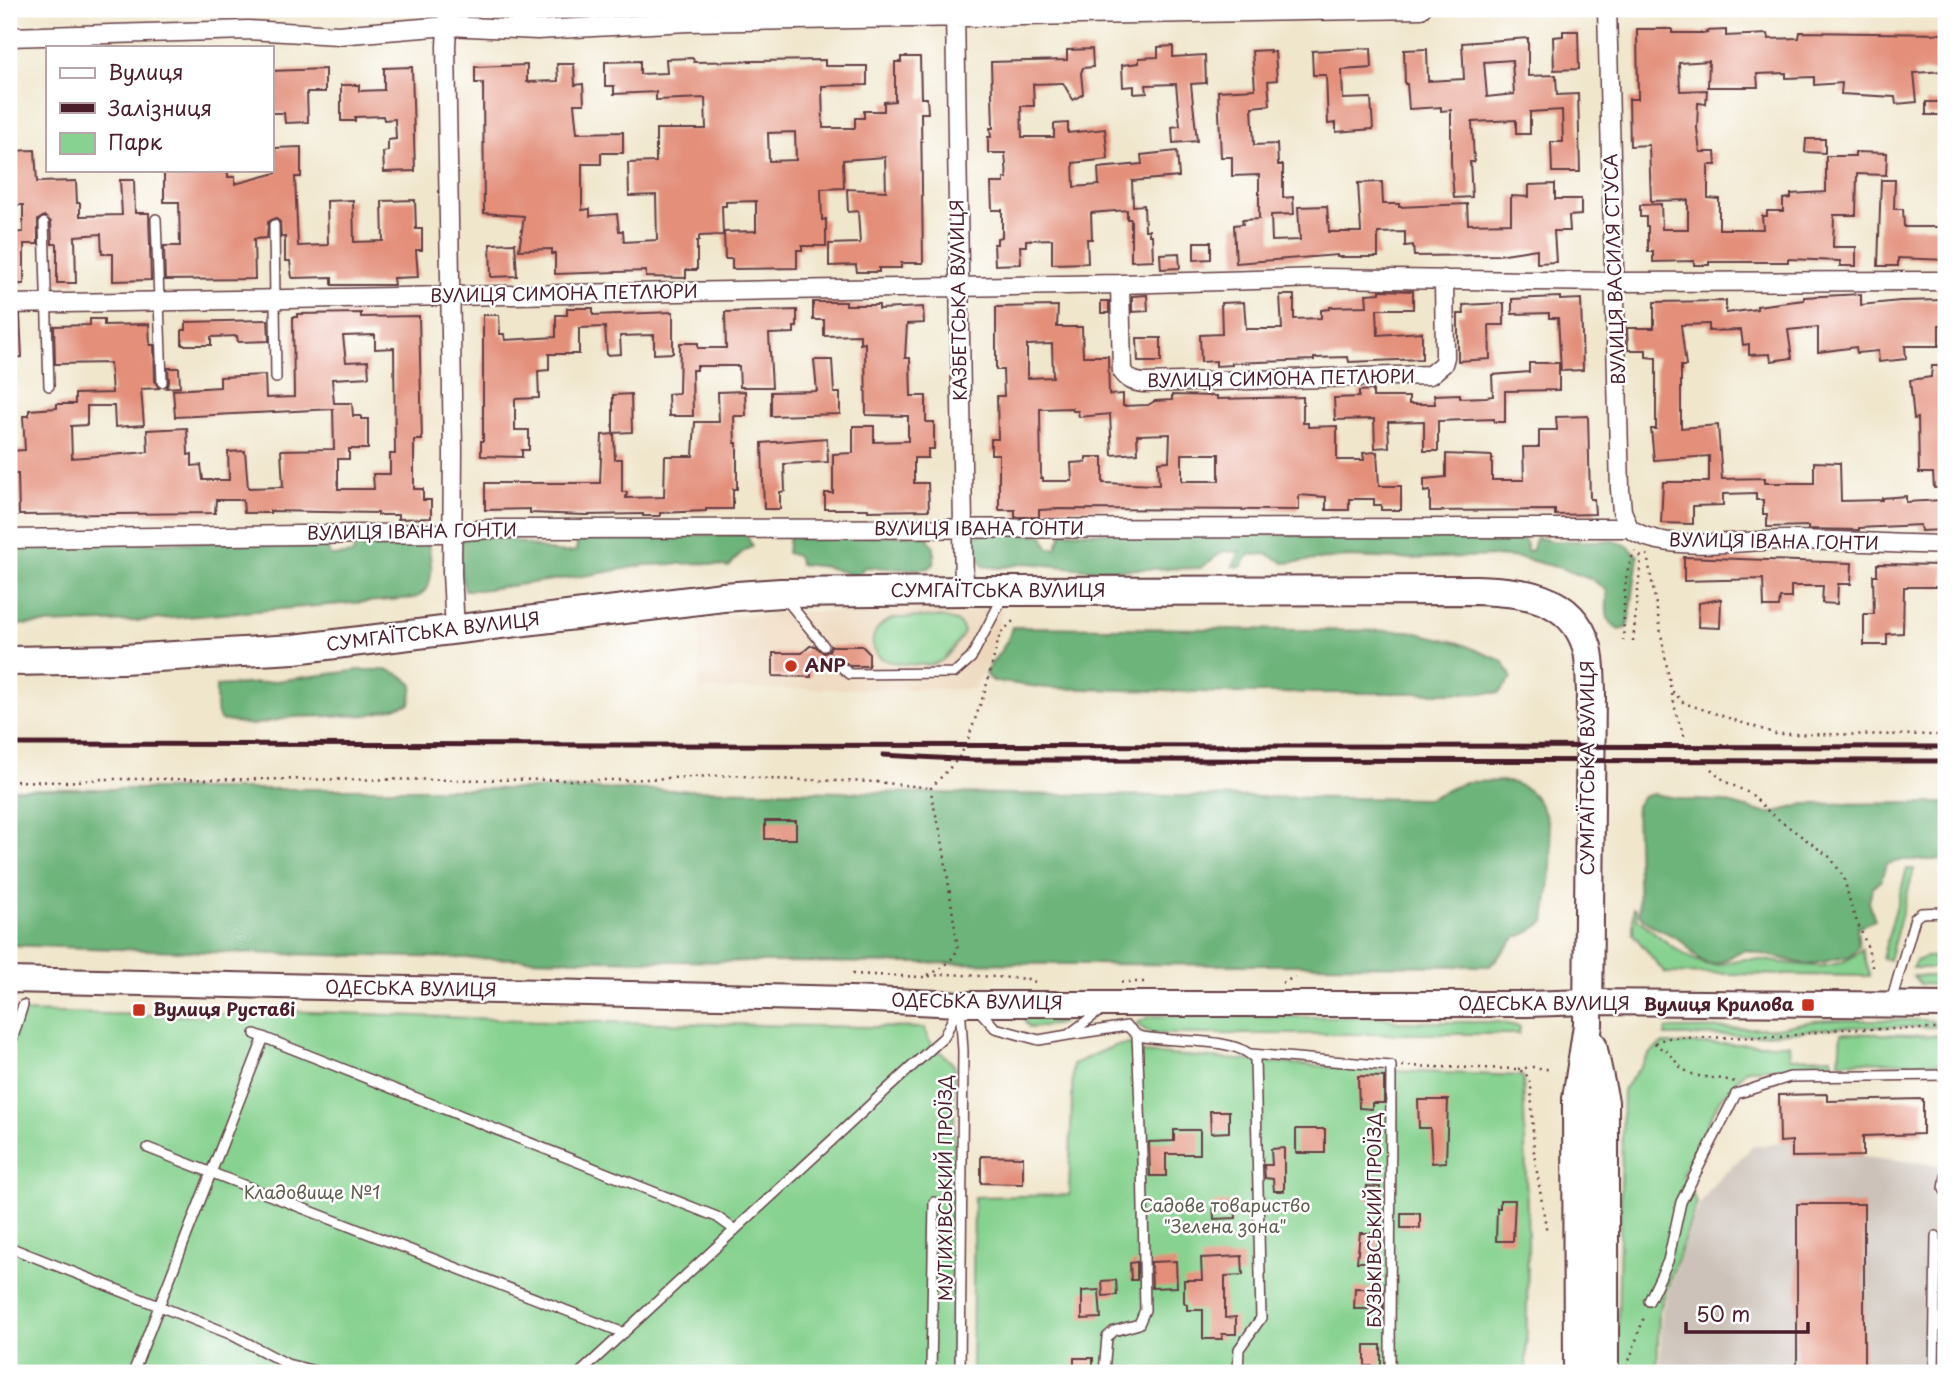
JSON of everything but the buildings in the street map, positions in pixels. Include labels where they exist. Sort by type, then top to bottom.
[{"type":"main road","name":"СУМГАЇТСЬКА ВУЛИЦЯ","points":[[9,661],[123,659],[294,649],[723,597],[781,593],[1475,590],[1529,594],[1557,607],[1578,627],[1587,647],[1590,668],[1592,730],[1588,1014],[1577,1099],[1578,1373]]},
{"type":"main road","name":"ОДЕСЬКА ВУЛИЦЯ","points":[[9,980],[967,1004],[1110,993],[1527,1004],[1588,1014],[1946,1005]]},
{"type":"main road","name":"СУМГАЇТСЬКА ВУЛИЦЯ","points":[[1588,1014],[1604,1102],[1604,1373]]},
{"type":"street","points":[[9,37],[248,30],[357,34],[448,18],[537,30],[688,22],[955,14],[1421,9]]},
{"type":"street","name":"ВУЛИЦЯ ВАСИЛЯ СТУСА","points":[[1607,9],[1621,501],[1622,511],[1637,536]]},
{"type":"street","name":"КАЗБЕТСЬКА ВУЛИЦЯ","points":[[955,14],[964,591]]},
{"type":"street","points":[[448,18],[455,630]]},
{"type":"street","name":"ВУЛИЦЯ СИМОНА ПЕТЛЮРИ","points":[[9,304],[1322,278],[1616,282],[1946,281]]},
{"type":"street","name":"ВУЛИЦЯ СИМОНА ПЕТЛЮРИ","points":[[1119,284],[1122,371],[1127,379],[1144,383],[1430,375],[1443,364],[1445,357],[1444,279]]},
{"type":"street","name":"ВУЛИЦЯ ІВАНА ГОНТИ","points":[[9,539],[490,529],[962,529],[1637,536],[1683,542],[1786,540],[1946,545]]},
{"type":"lane","points":[[156,219],[162,382]]},
{"type":"lane","points":[[44,223],[50,386]]},
{"type":"lane","points":[[274,225],[276,378]]},
{"type":"lane","points":[[840,666],[850,674],[954,673],[971,658],[1007,591]]},
{"type":"lane","points":[[781,593],[824,646]]},
{"type":"lane","points":[[1890,1005],[1915,918],[1921,913],[1946,912]]},
{"type":"lane","points":[[1068,1035],[1110,993]]},
{"type":"lane","points":[[580,1373],[944,1037],[967,1004],[995,1028],[1039,1040],[1127,1026],[1137,1035],[1219,1044],[1253,1057],[1391,1066]]},
{"type":"lane","name":"МУТИХІВСЬКИЙ ПРОЇЗД","points":[[960,1373],[963,1051],[967,1004]]},
{"type":"lane","points":[[9,1050],[23,1005]]},
{"type":"lane","points":[[133,1373],[211,1172],[259,1035],[717,1217],[735,1230]]},
{"type":"lane","points":[[1104,1373],[1107,1337],[1114,1331],[1139,1324],[1145,1310],[1143,1156],[1137,1035]]},
{"type":"lane","points":[[1238,1373],[1239,1349],[1261,1318],[1253,1057]]},
{"type":"lane","name":"БУЗЬКІВСЬКИЙ ПРОЇЗД","points":[[1391,1066],[1391,1373]]},
{"type":"lane","points":[[1648,1301],[1668,1261],[1681,1202],[1736,1094],[1790,1077],[1946,1074]]},
{"type":"lane","points":[[148,1148],[624,1333]]},
{"type":"lane","points":[[1946,1176],[1946,1192]]},
{"type":"lane","points":[[931,1373],[934,1202]]},
{"type":"lane","points":[[1934,1373],[1937,1236]]},
{"type":"lane","points":[[9,1247],[230,1334],[287,1364],[323,1373]]},
{"type":"path","points":[[1623,641],[1626,584],[1637,536]]},
{"type":"path","points":[[1637,536],[1677,717],[1685,738]]},
{"type":"path","points":[[1633,641],[1641,559]]},
{"type":"path","points":[[930,788],[958,759],[966,745],[985,691],[1000,634],[1016,619]]},
{"type":"path","points":[[1671,690],[1684,703],[1693,707],[1776,734],[1946,735]]},
{"type":"path","points":[[1711,769],[1726,782],[1752,794],[1770,813],[1831,858],[1844,878],[1873,971]]},
{"type":"path","points":[[9,781],[625,780],[735,775],[768,779],[877,782],[930,788]]},
{"type":"path","points":[[923,977],[943,968],[955,956],[958,948],[948,874],[930,788]]},
{"type":"path","points":[[852,974],[923,977],[947,974],[1028,979],[1035,982]]},
{"type":"path","points":[[1280,984],[1294,977]]},
{"type":"path","points":[[1110,993],[1138,981],[1151,983]]},
{"type":"path","points":[[1741,1093],[1738,1084],[1733,1081],[1706,1079],[1686,1072],[1670,1052],[1655,1044],[1666,1038],[1780,1037],[1839,1028],[1946,1029]]},
{"type":"path","points":[[1391,1066],[1518,1069],[1533,1067],[1552,1070]]},
{"type":"path","points":[[1518,1069],[1526,1073],[1531,1085],[1534,1154],[1543,1219],[1548,1233]]},
{"type":"path","points":[[1625,1373],[1648,1301]]},
{"type":"shaded area","points":[[1003,607],[993,651],[974,689],[699,689],[699,619],[779,613]]},
{"type":"shaded area","points":[[1792,1141],[1793,1157],[1864,1156],[1946,1166],[1946,1373],[1660,1373],[1662,1310],[1700,1204],[1714,1184],[1752,1147]]},
{"type":"green space","points":[[1063,532],[1522,538],[1527,544],[1527,551],[1533,550],[1536,537],[1552,541],[1613,541],[1626,545],[1638,556],[1627,628],[1619,630],[1608,617],[1607,591],[1593,580],[1521,558],[1349,557],[1285,563],[1267,554],[1249,555],[1241,567],[1233,566],[1240,552],[1224,551],[1200,568],[1095,570],[1028,563],[999,568],[983,566],[971,542],[973,534],[1043,535],[1048,548],[1056,548]]},
{"type":"green space","points":[[746,534],[752,546],[740,554],[729,567],[703,563],[645,565],[479,590],[465,590],[463,584],[460,546],[464,535],[504,538],[550,551],[568,552],[576,551],[578,539]]},
{"type":"green space","points":[[926,535],[934,547],[934,563],[929,568],[865,567],[856,576],[827,567],[800,564],[797,556],[787,553],[789,537]]},
{"type":"green space","points":[[427,540],[431,565],[430,581],[421,594],[414,598],[137,621],[9,625],[9,544],[328,541],[329,554],[332,556],[353,554],[355,543]]},
{"type":"green space","points":[[897,618],[946,618],[961,626],[964,633],[950,653],[934,664],[891,662],[880,657],[875,651],[873,639],[879,627]]},
{"type":"green space","points":[[1012,627],[1409,631],[1459,643],[1503,661],[1512,678],[1499,693],[1235,693],[1047,688],[993,681],[985,674],[1007,640]]},
{"type":"green space","points":[[360,670],[389,671],[401,675],[413,685],[410,704],[368,715],[293,717],[252,725],[220,720],[216,708],[216,686]]},
{"type":"green space","points":[[1508,781],[1524,787],[1539,803],[1550,835],[1551,871],[1545,922],[1514,939],[1490,966],[564,960],[9,945],[9,789],[585,789],[1428,799],[1465,782]]},
{"type":"green space","points":[[1653,794],[1688,800],[1720,801],[1769,814],[1805,804],[1946,803],[1946,860],[1903,860],[1886,864],[1881,880],[1872,888],[1869,902],[1875,920],[1857,927],[1859,947],[1851,956],[1808,965],[1746,950],[1720,963],[1705,963],[1680,940],[1652,925],[1639,913],[1636,806],[1642,797]]},
{"type":"green space","points":[[1907,869],[1914,869],[1889,960],[1882,958]]},
{"type":"green space","points":[[1633,908],[1637,918],[1661,937],[1687,956],[1705,964],[1716,965],[1747,959],[1822,966],[1837,964],[1862,949],[1870,976],[1665,973],[1633,934]]},
{"type":"green space","points":[[1926,957],[1946,957],[1946,968],[1912,968],[1916,961]]},
{"type":"green space","points":[[1913,976],[1946,976],[1946,986],[1920,984]]},
{"type":"green space","name":"Кладовище №1","points":[[260,1010],[547,1021],[925,1028],[929,1041],[954,1065],[953,1373],[9,1373],[9,1038],[17,1012],[201,1016]]},
{"type":"green space","points":[[1028,1016],[1059,1016],[1063,1017],[1064,1021],[1030,1028],[1024,1021]]},
{"type":"green space","points":[[1150,1016],[1383,1017],[1398,1022],[1498,1022],[1520,1027],[1519,1034],[1152,1034],[1136,1024]]},
{"type":"green space","points":[[1836,1020],[1925,1020],[1933,1021],[1936,1027],[1843,1027],[1755,1035],[1665,1036],[1666,1029],[1777,1028]]},
{"type":"green space","points":[[1841,1033],[1946,1036],[1946,1063],[1839,1061]]},
{"type":"green space","name":"Садове товариство \"Зелена зона\"","points":[[1130,1044],[1142,1053],[1390,1071],[1523,1076],[1528,1243],[1526,1373],[972,1373],[974,1197],[1069,1195],[1073,1064],[1114,1046]]},
{"type":"green space","points":[[1662,1044],[1789,1044],[1790,1058],[1832,1057],[1833,1067],[1747,1069],[1720,1099],[1682,1174],[1697,1203],[1659,1311],[1657,1373],[1617,1373],[1623,1090],[1651,1052]]},
{"type":"railway","points":[[9,744],[1946,747]]},
{"type":"railway","points":[[883,755],[974,760],[1946,761]]},
{"type":"place","name":"ANP","points":[[791,666]]},
{"type":"place","name":"Вулиця Крилова","points":[[1808,1005]]},
{"type":"place","name":"Вулиця Руставі","points":[[139,1010]]}]
